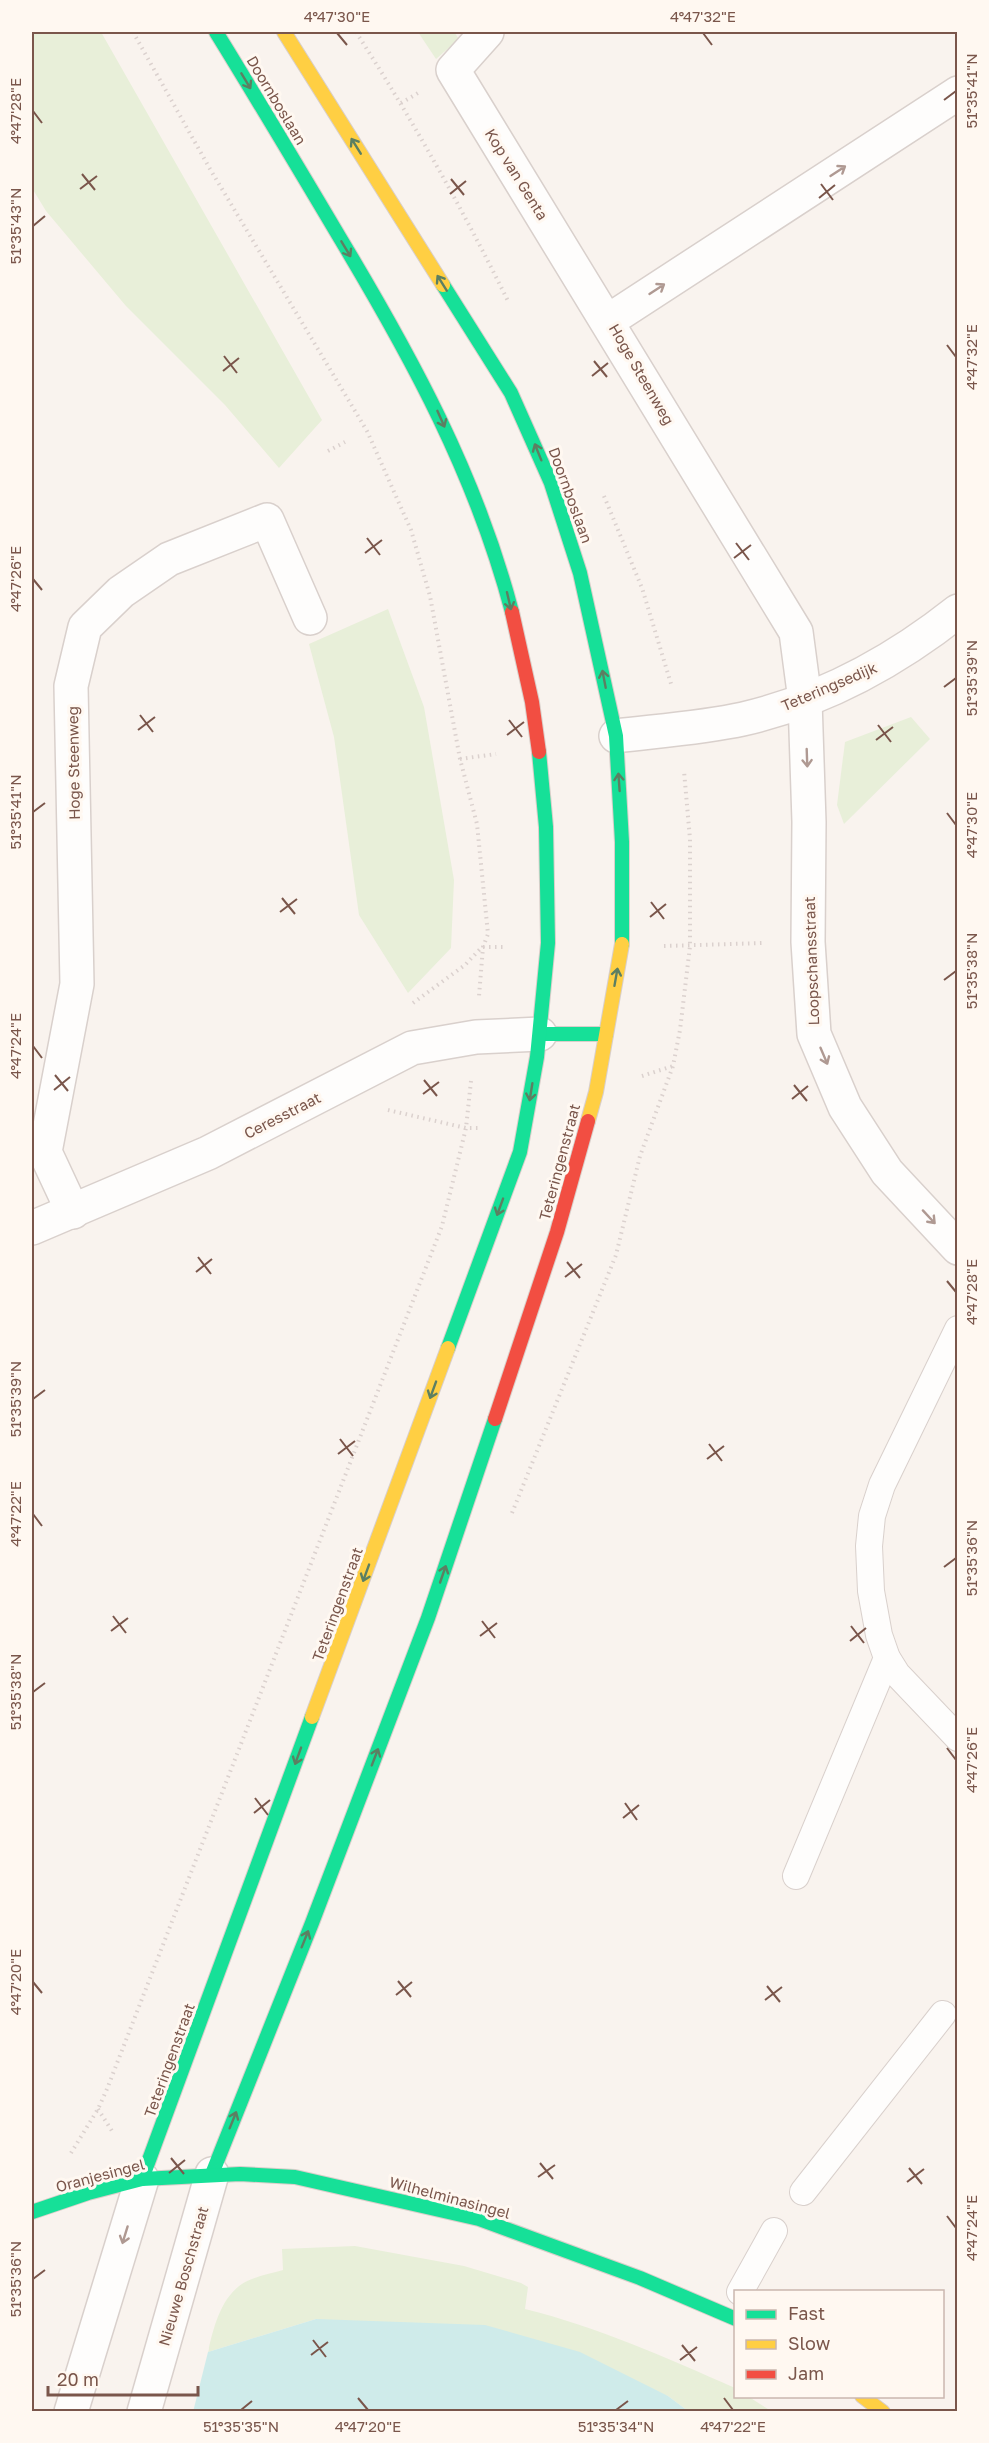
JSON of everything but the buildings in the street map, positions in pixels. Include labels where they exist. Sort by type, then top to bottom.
[{"type":"main road","name":"Doornboslaan","points":[[216,32],[391,324],[436,407],[461,463],[509,597],[540,759],[548,851],[548,959],[540,1034]]},
{"type":"main road","name":"Doornboslaan","points":[[284,32],[511,393],[551,483],[580,573],[616,736],[622,842],[622,946],[606,1034]]},
{"type":"main road","points":[[540,1034],[606,1034]]},
{"type":"main road","name":"Teteringenstraat","points":[[142,2179],[520,1152],[540,1034]]},
{"type":"main road","name":"Teteringenstraat","points":[[212,2174],[312,1923],[428,1618],[557,1232],[589,1120],[606,1034]]},
{"type":"main road","name":"Wilhelminasingel","points":[[178,2176],[268,2174],[295,2177],[479,2219],[733,2310]]},
{"type":"main road","name":"Oranjesingel","points":[[33,2208],[142,2179],[178,2176]]},
{"type":"main road","points":[[863,2398],[883,2412]]},
{"type":"street","name":"Kop van Genta","points":[[487,32],[453,70],[608,321]]},
{"type":"street","name":"Hoge Steenweg","points":[[805,700],[796,632],[608,321],[957,93]]},
{"type":"street","name":"Hoge Steenweg","points":[[73,1212],[45,1152],[78,984],[71,686],[86,627],[121,592],[169,559],[267,520],[310,618]]},
{"type":"street","name":"Teteringsedijk","points":[[616,736],[742,719],[805,700],[868,671],[902,652],[957,611]]},
{"type":"street","name":"Loopschansstraat","points":[[805,700],[809,822],[808,942],[814,1034],[845,1107],[887,1172],[957,1248]]},
{"type":"street","name":"Ceresstraat","points":[[32,1228],[208,1153],[412,1048],[477,1037],[540,1034]]},
{"type":"street","name":"Nieuwe Boschstraat","points":[[144,2412],[212,2174]]},
{"type":"street","points":[[71,2412],[142,2179]]},
{"type":"lane","points":[[957,1329],[882,1485],[872,1516],[869,1546],[871,1591],[879,1635],[887,1658],[897,1674],[957,1738]]},
{"type":"lane","points":[[796,1876],[887,1658]]},
{"type":"lane","points":[[803,2192],[943,2014]]},
{"type":"lane","points":[[741,2290],[774,2231]]},
{"type":"path","points":[[133,32],[210,169],[367,431],[411,530],[430,596],[460,759],[477,824],[488,934],[483,947]]},
{"type":"path","points":[[328,451],[345,442]]},
{"type":"path","points":[[680,728],[690,839],[690,946],[680,1030]]},
{"type":"path","points":[[690,946],[808,942]]},
{"type":"path","points":[[98,2109],[442,1226],[466,1128],[477,1037]]},
{"type":"green space","points":[[32,32],[101,32],[322,420],[279,468],[225,405],[126,306],[46,211],[32,188]]},
{"type":"green space","points":[[418,32],[454,32],[459,39],[436,59]]},
{"type":"green space","points":[[388,609],[424,707],[454,880],[451,948],[408,993],[359,915],[334,737],[309,644]]},
{"type":"green space","points":[[911,717],[930,739],[844,824],[837,805],[845,742]]},
{"type":"green space","points":[[355,2246],[464,2266],[521,2283],[528,2287],[525,2309],[606,2334],[658,2355],[734,2388],[734,2398],[751,2398],[771,2411],[688,2411],[668,2396],[316,2319],[208,2352],[213,2331],[227,2299],[242,2284],[283,2270],[282,2249]]},
{"type":"water","points":[[316,2319],[485,2325],[580,2352],[668,2396],[688,2411],[32,2412],[208,2352]]},
{"type":"pier","points":[[209,2348],[193,2412],[32,2411],[32,2398]]},
{"type":"traffic: fast","points":[[216,32],[367,283],[417,373],[461,465],[480,513],[512,612]]},
{"type":"traffic: fast","points":[[443,285],[511,393],[551,483],[580,573],[616,736],[622,842],[622,944]]},
{"type":"traffic: fast","points":[[448,1348],[520,1152],[537,1057],[548,943],[546,827],[539,752]]},
{"type":"traffic: fast","points":[[540,1034],[606,1034]]},
{"type":"traffic: fast","points":[[212,2174],[312,1923],[428,1618],[495,1419]]},
{"type":"traffic: fast","points":[[142,2179],[312,1717]]},
{"type":"traffic: fast","points":[[32,2212],[88,2193],[142,2179],[240,2174],[295,2177],[479,2219],[640,2278],[734,2318]]},
{"type":"traffic: slow","points":[[284,32],[443,285]]},
{"type":"traffic: slow","points":[[588,1121],[596,1092],[622,944]]},
{"type":"traffic: slow","points":[[312,1717],[448,1348]]},
{"type":"traffic: slow","points":[[865,2398],[883,2412]]},
{"type":"traffic: jam","points":[[512,612],[532,702],[539,752]]},
{"type":"traffic: jam","points":[[495,1419],[557,1232],[588,1121]]}]
